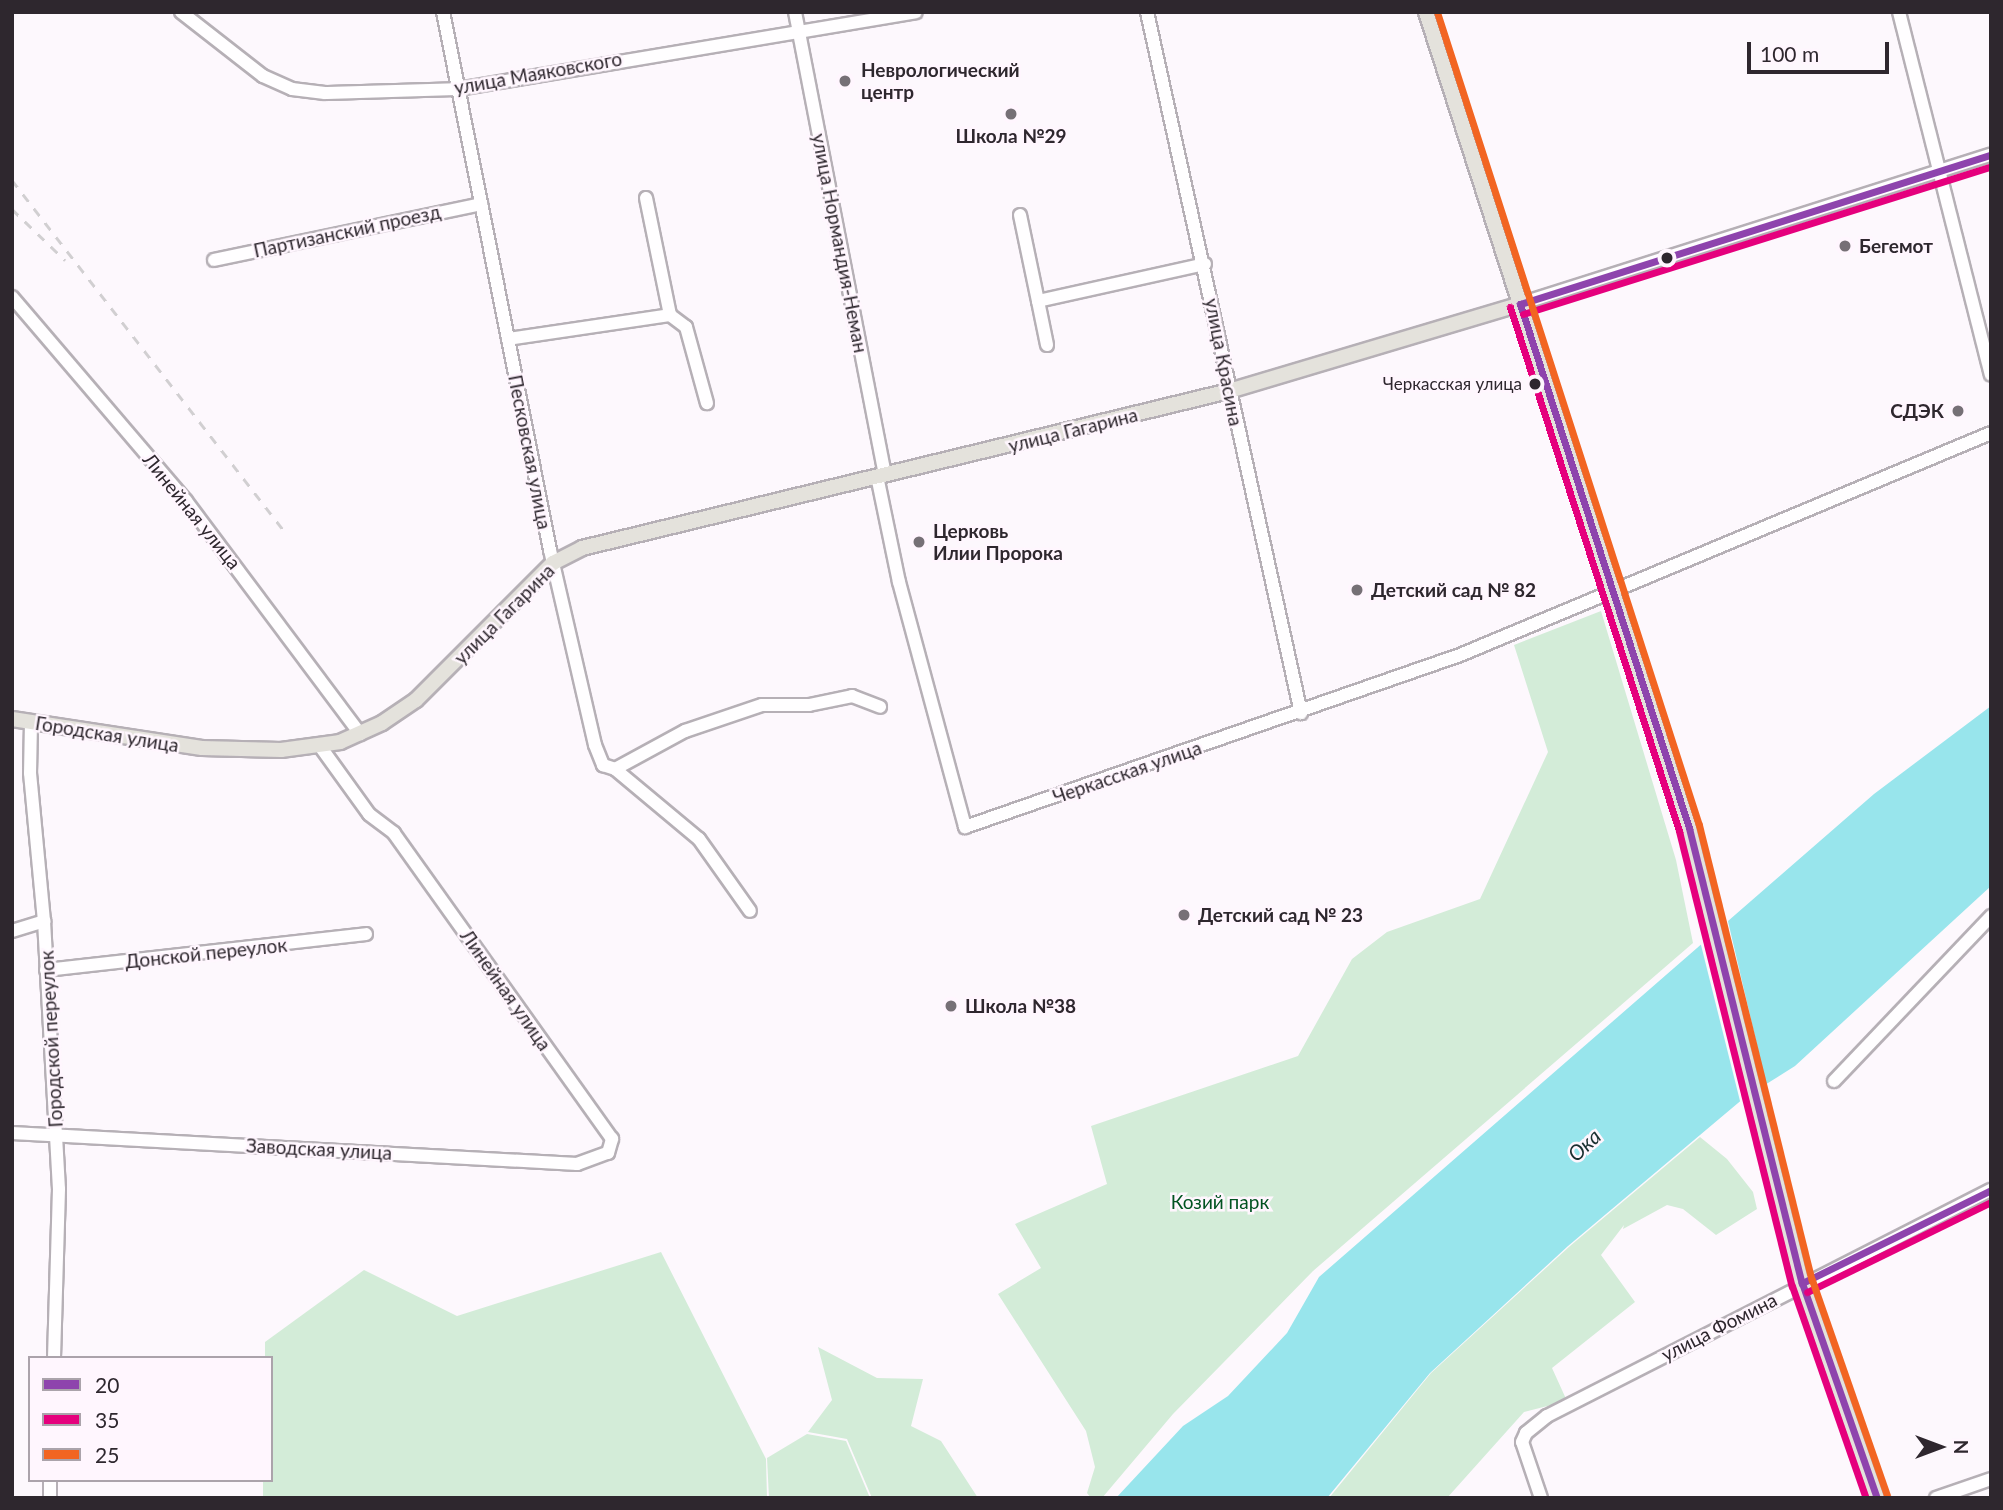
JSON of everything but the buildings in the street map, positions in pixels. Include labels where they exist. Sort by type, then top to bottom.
[{"type":"main road","points":[[1426,12],[1689,828],[1769,1159],[1802,1283],[1877,1498]]},
{"type":"main road","name":"улица Гагарина","points":[[202,748],[320,746],[360,734],[416,699],[553,563],[582,548],[1229,391],[1520,304]]},
{"type":"main road","name":"Городская улица","points":[[12,719],[202,748]]},
{"type":"street","name":"улица Маяковского","points":[[181,12],[263,76],[292,89],[325,93],[458,89],[916,12]]},
{"type":"street","name":"Песковская улица","points":[[443,12],[553,563],[595,746],[603,765],[615,769],[699,839],[750,911]]},
{"type":"street","name":"улица Нормандия-Неман","points":[[795,12],[899,582],[965,827]]},
{"type":"street","name":"улица Красина","points":[[1147,12],[1205,264],[1229,391],[1301,713]]},
{"type":"street","points":[[1899,12],[1991,375]]},
{"type":"street","name":"улица Гагарина","points":[[1520,304],[1991,155]]},
{"type":"street","points":[[646,198],[670,315],[686,327],[706,403]]},
{"type":"street","name":"Партизанский проезд","points":[[214,260],[481,204]]},
{"type":"street","points":[[1020,215],[1047,345]]},
{"type":"street","points":[[1038,301],[1205,264]]},
{"type":"street","name":"Линейная улица","points":[[12,297],[186,501],[360,734]]},
{"type":"street","points":[[508,338],[670,315]]},
{"type":"street","name":"Черкасская улица","points":[[965,827],[1301,713],[1614,593],[1991,433]]},
{"type":"street","points":[[615,769],[685,731],[762,705],[809,705],[852,696],[880,707]]},
{"type":"street","name":"Городской переулок","points":[[31,722],[30,773],[44,921],[59,1189],[54,1356]]},
{"type":"street","name":"Линейная улица","points":[[320,746],[369,814],[394,833],[612,1139]]},
{"type":"street","points":[[1834,1081],[1991,916]]},
{"type":"street","points":[[12,931],[44,921]]},
{"type":"street","name":"Донской переулок","points":[[46,970],[366,934]]},
{"type":"street","name":"Заводская улица","points":[[12,1133],[578,1164],[608,1153],[612,1139]]},
{"type":"street","name":"улица Фомина","points":[[1541,1498],[1523,1452],[1526,1433],[1546,1416],[1802,1283],[1991,1190]]},
{"type":"street","points":[[1936,1498],[1991,1479]]},
{"type":"green space","name":"Козий парк","points":[[1601,611],[1676,860],[1693,943],[1313,1271],[1173,1414],[1102,1498],[1091,1498],[1087,1493],[1095,1467],[1086,1431],[998,1294],[1041,1268],[1015,1224],[1107,1184],[1091,1126],[1298,1056],[1352,959],[1387,932],[1480,899],[1548,752],[1514,645]]},
{"type":"green space","points":[[1700,1137],[1727,1159],[1753,1192],[1757,1209],[1716,1235],[1683,1209],[1667,1205],[1623,1229],[1624,1225],[1601,1255],[1635,1302],[1552,1368],[1567,1401],[1524,1412],[1447,1498],[1329,1498],[1431,1373],[1570,1246]]},
{"type":"green space","points":[[661,1252],[766,1459],[767,1498],[263,1498],[263,1482],[273,1482],[273,1356],[265,1356],[265,1342],[364,1270],[457,1316]]},
{"type":"green space","points":[[818,1347],[877,1378],[923,1379],[911,1426],[941,1441],[978,1498],[872,1498],[847,1439],[808,1432],[832,1400]]},
{"type":"green space","points":[[807,1434],[846,1441],[870,1498],[769,1498],[767,1458]]},
{"type":"water","name":"Ока","points":[[1991,706],[1991,886],[1795,1066],[1744,1098],[1568,1246],[1430,1373],[1327,1498],[1116,1498],[1183,1426],[1228,1396],[1287,1333],[1319,1277],[1874,794]]},
{"type":"pier","points":[[1727,917],[1767,1088],[1741,1105],[1700,941]]},
{"type":"railway","points":[[12,180],[287,534]]},
{"type":"railway","points":[[12,209],[65,260]]},
{"type":"transit line","name":"25","points":[[1437,12],[1699,825],[1812,1280],[1887,1495]]},
{"type":"transit line","name":"20","points":[[1520,304],[1991,155]]},
{"type":"transit line","name":"35","points":[[1523,314],[1991,166]]},
{"type":"transit line","name":"20","points":[[1520,304],[1689,828],[1802,1283],[1877,1498]]},
{"type":"transit line","name":"35","points":[[1510,307],[1679,831],[1792,1286],[1866,1498]]},
{"type":"transit line","name":"20","points":[[1802,1283],[1991,1190]]},
{"type":"transit line","name":"35","points":[[1807,1292],[1991,1202]]},
{"type":"place","name":"Неврологический центр","points":[[845,81]]},
{"type":"place","name":"Школа №29","points":[[1011,114]]},
{"type":"place","name":"Бегемот","points":[[1845,246]]},
{"type":"place","name":"Черкасская улица","points":[[1535,384]]},
{"type":"place","name":"СДЭК","points":[[1958,411]]},
{"type":"place","name":"Церковь Илии Пророка","points":[[919,542]]},
{"type":"place","name":"Детский сад № 82","points":[[1357,590]]},
{"type":"place","name":"Детский сад № 23","points":[[1184,915]]},
{"type":"place","name":"Школа №38","points":[[951,1006]]}]
